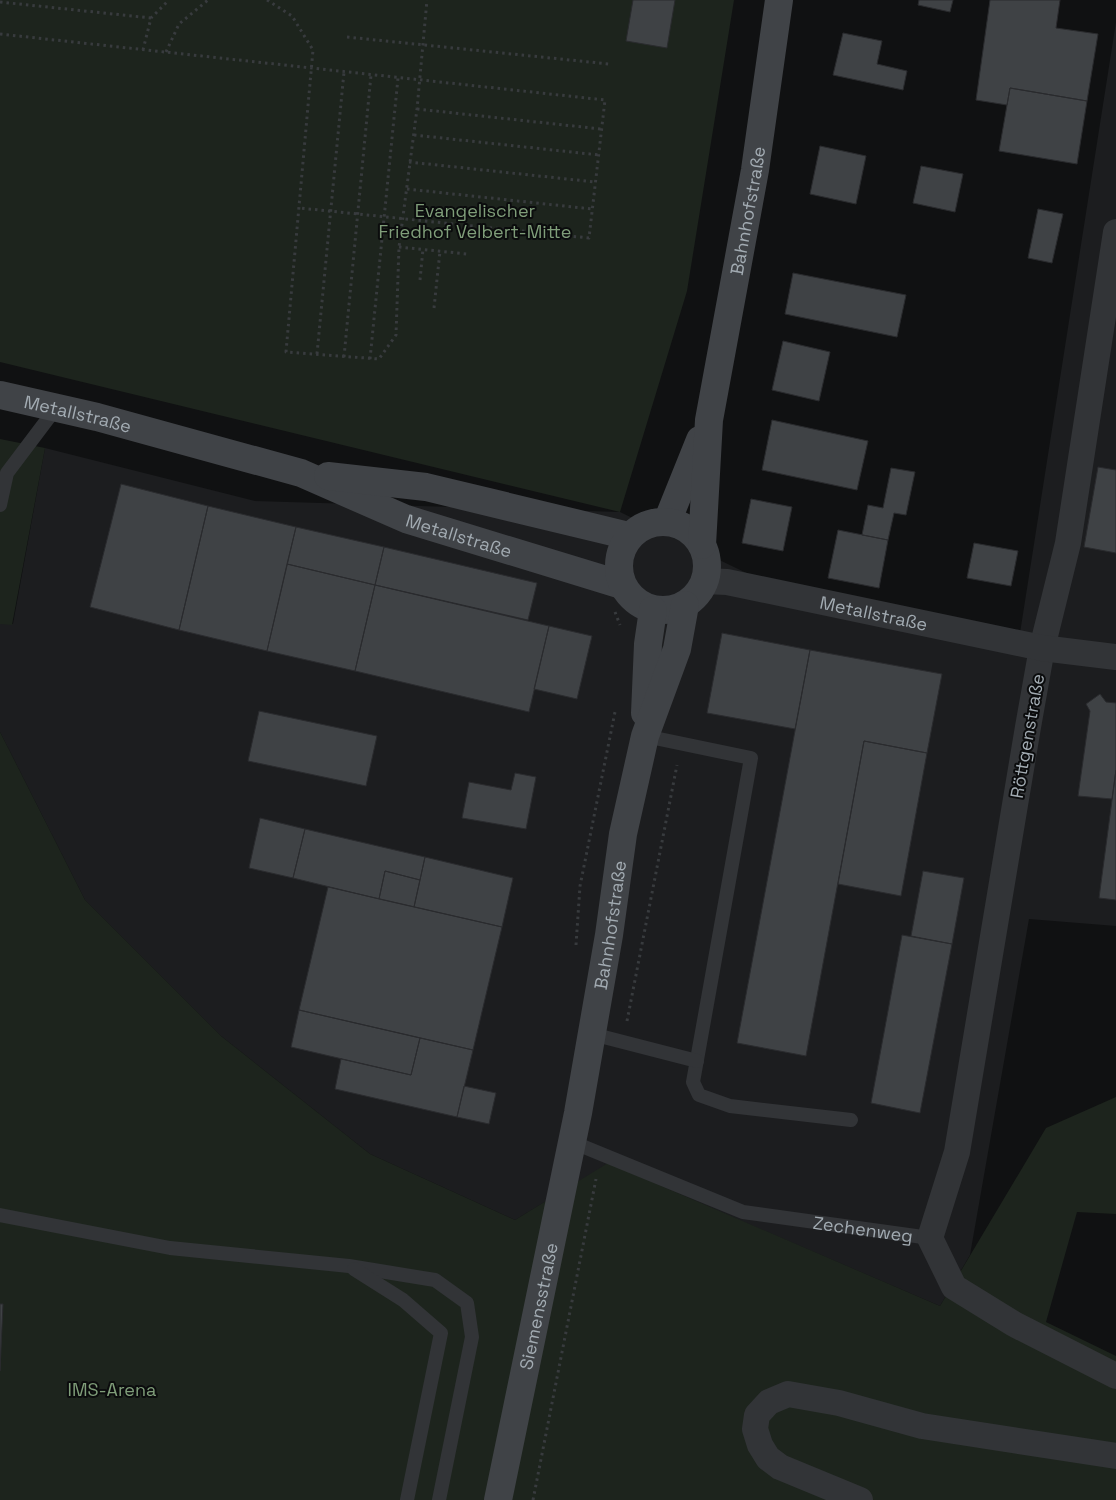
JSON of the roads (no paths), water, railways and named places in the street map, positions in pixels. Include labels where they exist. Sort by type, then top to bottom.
[{"type":"street","name":"Bahnhofstraße","points":[[702,545],[709,420],[755,170],[779,0]]},
{"type":"street","name":"Röttgenstraße","points":[[930,1238],[957,1152],[1042,648],[1068,543],[1110,306],[1116,232]]},
{"type":"street","name":"Metallstraße","points":[[0,395],[301,473],[426,487],[630,536]]},
{"type":"street","name":"Bahnhofstraße","points":[[666,522],[709,420]]},
{"type":"street","name":"Metallstraße","points":[[301,473],[406,519],[616,597]]},
{"type":"street","points":[[666,522],[689,530],[702,545],[706,555],[705,580],[700,590],[685,605],[665,610],[653,610],[616,597],[619,559],[630,536],[647,524],[666,522]]},
{"type":"street","name":"Metallstraße","points":[[705,580],[727,582],[1042,648],[1116,657]]},
{"type":"street","name":"Bahnhofstraße","points":[[578,1113],[623,834],[645,736],[677,649],[685,605]]},
{"type":"street","name":"Bahnhofstraße","points":[[645,736],[648,644],[653,610]]},
{"type":"street","name":"Siemensstraße","points":[[498,1500],[578,1113]]},
{"type":"street","name":"Zechenweg","points":[[930,1238],[954,1287],[1014,1324],[1116,1376]]},
{"type":"street","points":[[860,1500],[780,1467],[768,1458],[760,1446],[754,1429],[757,1415],[769,1402],[788,1394],[840,1403],[922,1426],[1116,1456]]},
{"type":"lane","points":[[0,505],[4,472],[56,408]]},
{"type":"lane","points":[[645,736],[751,758],[696,1061],[693,1082],[699,1095],[730,1106],[851,1120]]},
{"type":"lane","points":[[592,1034],[696,1061]]},
{"type":"lane","name":"Zechenweg","points":[[572,1142],[743,1212],[930,1238]]},
{"type":"lane","points":[[0,1215],[170,1248],[349,1266],[435,1280],[467,1302],[472,1337],[440,1500]]},
{"type":"lane","points":[[349,1266],[402,1300],[441,1334],[407,1500]]},
{"type":"park label","name":"Evangelischer Friedhof Velbert-Mitte","points":[[475,220]]},
{"type":"park label","name":"IMS-Arena","points":[[112,1389]]}]
